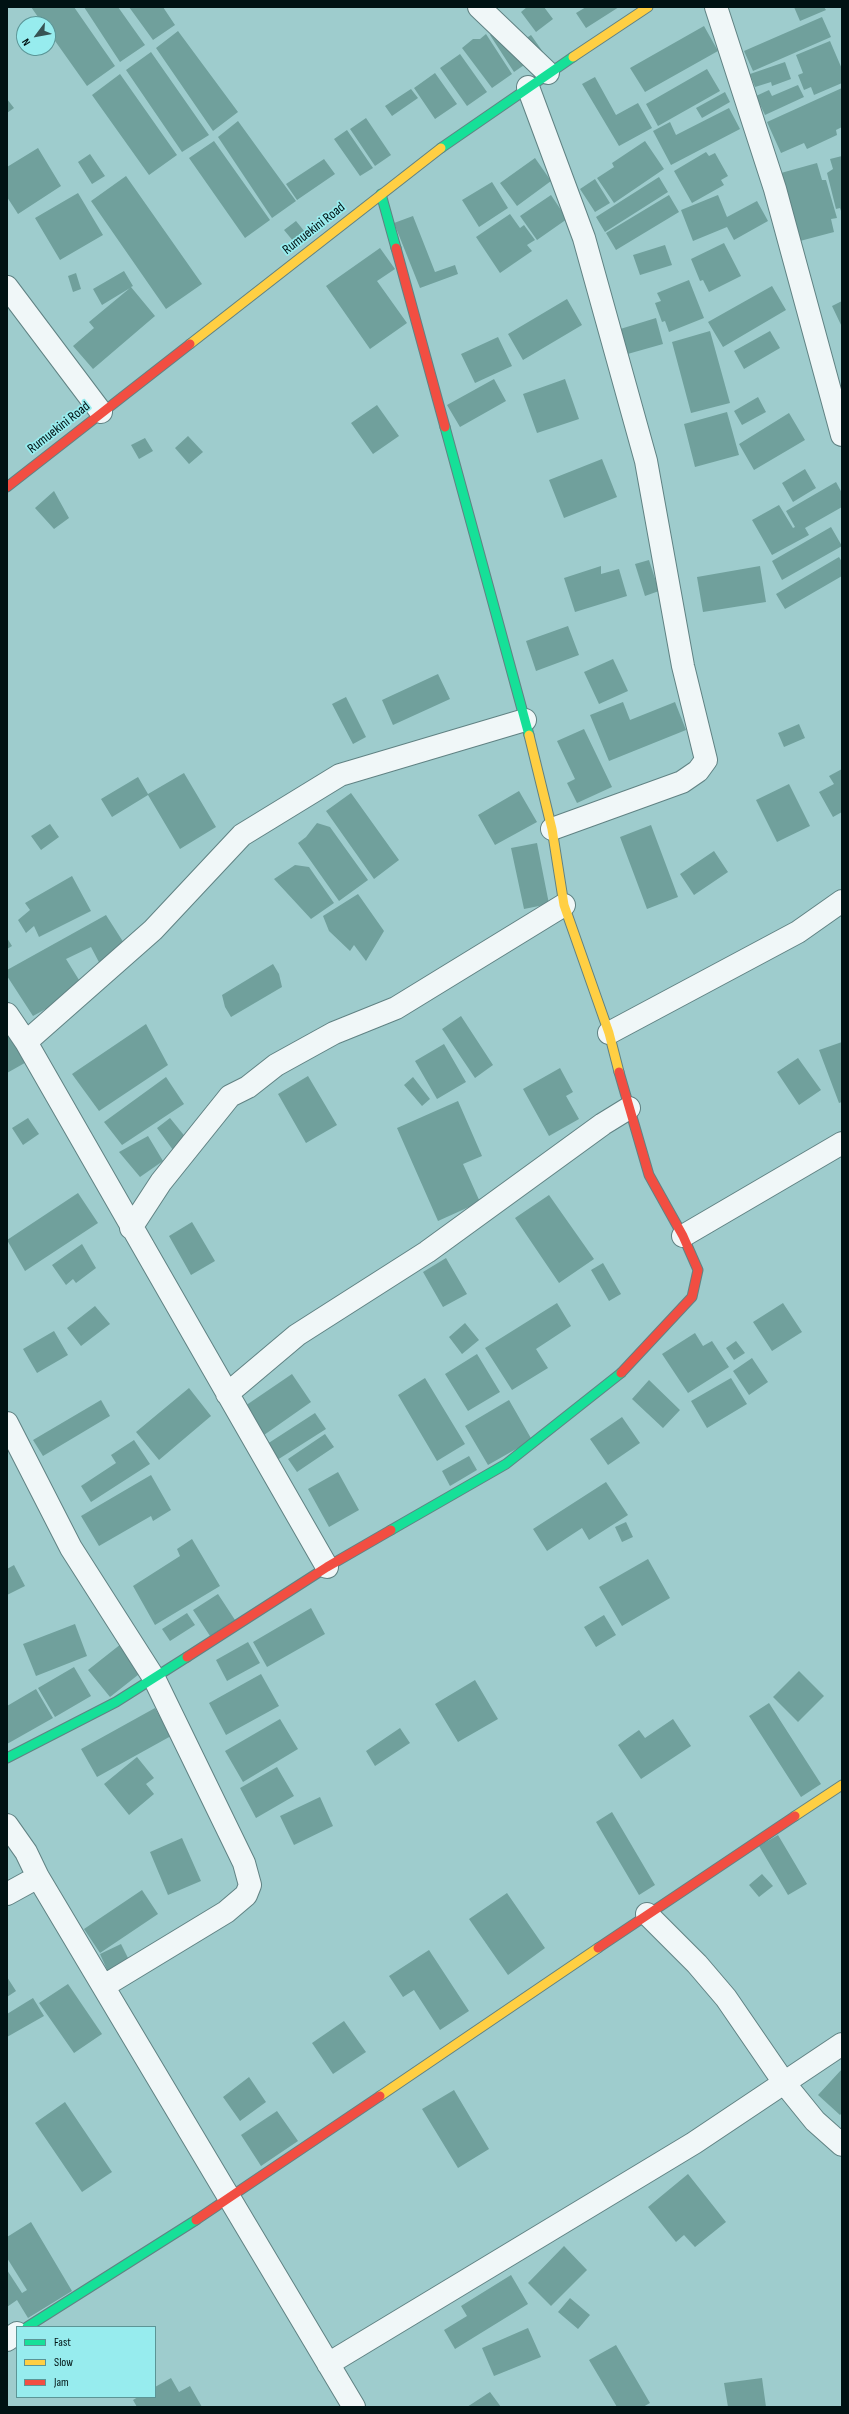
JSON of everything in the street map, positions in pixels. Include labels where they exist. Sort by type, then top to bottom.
[{"type":"street","points":[[479,7],[548,73]]},
{"type":"street","name":"Rumuekini Road","points":[[7,487],[381,194],[528,86],[648,7]]},
{"type":"street","points":[[716,7],[775,188],[842,435]]},
{"type":"street","points":[[528,86],[584,238],[646,461],[682,666],[706,760],[698,771],[682,782],[552,829]]},
{"type":"street","points":[[7,1758],[116,1702],[327,1568],[506,1464],[614,1380],[692,1297],[698,1270],[683,1236],[649,1175],[609,1033],[564,905],[552,829],[525,720],[381,194]]},
{"type":"street","points":[[7,287],[102,412]]},
{"type":"street","points":[[26,1042],[152,930],[242,835],[340,774],[525,720]]},
{"type":"street","points":[[609,1033],[798,932],[842,901]]},
{"type":"street","points":[[131,1228],[161,1182],[230,1096],[248,1087],[276,1065],[334,1032],[396,1008],[564,905]]},
{"type":"street","points":[[7,1014],[26,1042],[131,1228],[327,1568]]},
{"type":"street","points":[[227,1394],[297,1334],[428,1252],[603,1124],[629,1108]]},
{"type":"street","points":[[683,1236],[842,1143]]},
{"type":"street","points":[[7,1423],[71,1548],[154,1678],[244,1864],[250,1885],[246,1896],[226,1912],[104,1986]]},
{"type":"street","points":[[29,2326],[231,2198],[647,1914],[842,1785]]},
{"type":"street","points":[[7,1825],[26,1852],[38,1877],[231,2198],[354,2407]]},
{"type":"street","points":[[7,1894],[38,1877]]},
{"type":"street","points":[[647,1914],[697,1964],[726,1998],[785,2084],[815,2121],[842,2145]]},
{"type":"street","points":[[328,2364],[694,2143],[785,2084],[842,2044]]},
{"type":"street","points":[[7,2340],[16,2334]]},
{"type":"building","points":[[31,7],[74,7],[115,66],[87,86],[56,42],[56,16],[37,16]]},
{"type":"building","points":[[84,7],[118,7],[145,45],[120,62]]},
{"type":"building","points":[[129,7],[163,7],[175,25],[153,40]]},
{"type":"building","points":[[527,7],[544,7],[553,19],[536,32],[521,12]]},
{"type":"building","points":[[586,7],[619,7],[586,28],[576,13]]},
{"type":"building","points":[[794,7],[824,7],[826,10],[800,21]]},
{"type":"building","points":[[822,17],[831,37],[753,71],[744,51]]},
{"type":"building","points":[[506,24],[519,43],[531,35],[543,52],[514,72],[490,35]]},
{"type":"building","points":[[704,26],[718,51],[645,92],[630,68]]},
{"type":"building","points":[[178,31],[238,112],[213,131],[156,48]]},
{"type":"building","points":[[486,34],[512,74],[492,88],[462,48],[473,39],[480,39]]},
{"type":"building","points":[[830,41],[842,69],[842,83],[814,95],[811,87],[804,90],[798,75],[803,73],[796,55]]},
{"type":"building","points":[[151,52],[209,135],[182,152],[126,70]]},
{"type":"building","points":[[460,54],[487,92],[467,106],[440,68]]},
{"type":"building","points":[[785,62],[791,79],[772,86],[771,82],[755,87],[750,74]]},
{"type":"building","points":[[707,69],[720,91],[658,126],[646,104]]},
{"type":"building","points":[[435,73],[457,104],[435,119],[414,88]]},
{"type":"building","points":[[120,74],[177,155],[149,175],[92,95]]},
{"type":"building","points":[[595,77],[616,115],[638,103],[652,128],[619,146],[582,84]]},
{"type":"building","points":[[798,85],[804,97],[765,115],[756,96],[769,90],[772,96]]},
{"type":"building","points":[[842,88],[842,127],[836,130],[837,135],[807,149],[804,143],[781,153],[767,122]]},
{"type":"building","points":[[411,89],[418,98],[392,116],[385,106]]},
{"type":"building","points":[[725,92],[730,102],[702,118],[696,108]]},
{"type":"building","points":[[7,99],[14,108],[7,113]]},
{"type":"building","points":[[729,108],[740,129],[671,165],[653,131],[670,122],[676,135]]},
{"type":"building","points":[[366,118],[391,155],[375,166],[350,129]]},
{"type":"building","points":[[238,121],[296,201],[272,218],[218,137]]},
{"type":"building","points":[[347,130],[373,168],[360,176],[334,139]]},
{"type":"building","points":[[214,141],[270,220],[245,238],[189,158]]},
{"type":"building","points":[[645,141],[664,169],[614,203],[597,178],[614,167],[612,163]]},
{"type":"building","points":[[38,148],[61,186],[18,214],[7,197],[7,167]]},
{"type":"building","points":[[706,152],[709,156],[715,153],[728,176],[721,180],[724,185],[692,203],[674,171]]},
{"type":"building","points":[[90,154],[105,176],[92,184],[78,162]]},
{"type":"building","points":[[842,156],[842,214],[840,208],[836,209],[827,173],[833,169],[830,159]]},
{"type":"building","points":[[535,158],[551,181],[517,206],[500,183]]},
{"type":"building","points":[[324,159],[335,174],[297,200],[286,184]]},
{"type":"building","points":[[817,163],[822,180],[826,180],[837,218],[831,219],[834,232],[800,241],[781,173]]},
{"type":"building","points":[[126,176],[202,284],[166,309],[91,201]]},
{"type":"building","points":[[659,177],[668,192],[605,232],[596,217]]},
{"type":"building","points":[[595,179],[610,203],[595,212],[580,189]]},
{"type":"building","points":[[492,182],[508,208],[479,227],[462,200]]},
{"type":"building","points":[[78,193],[103,235],[60,260],[35,218]]},
{"type":"building","points":[[551,195],[567,219],[537,240],[520,216]]},
{"type":"building","points":[[669,195],[679,212],[616,250],[606,233]]},
{"type":"building","points":[[718,195],[727,217],[757,201],[768,221],[734,240],[727,227],[693,241],[681,210]]},
{"type":"building","points":[[510,214],[520,228],[524,225],[535,240],[527,245],[532,251],[500,273],[476,237]]},
{"type":"building","points":[[413,216],[435,272],[455,265],[458,274],[420,288],[394,223]]},
{"type":"building","points":[[296,221],[305,232],[294,242],[284,230]]},
{"type":"building","points":[[724,243],[741,276],[709,292],[703,280],[700,281],[691,259]]},
{"type":"building","points":[[665,245],[672,265],[640,275],[633,255]]},
{"type":"building","points":[[380,248],[395,269],[377,281],[407,323],[370,349],[326,286]]},
{"type":"building","points":[[124,271],[133,286],[131,287],[155,316],[93,369],[73,346],[94,328],[89,322],[130,288],[102,305],[93,289]]},
{"type":"building","points":[[76,273],[81,289],[73,292],[68,276]]},
{"type":"building","points":[[689,280],[704,318],[669,332],[665,321],[662,322],[655,303],[661,301],[657,293]]},
{"type":"building","points":[[772,286],[786,310],[723,347],[708,322]]},
{"type":"building","points":[[567,299],[582,325],[523,360],[508,334]]},
{"type":"building","points":[[842,301],[842,327],[832,306]]},
{"type":"building","points":[[656,318],[663,344],[624,355],[617,330]]},
{"type":"building","points":[[710,331],[730,403],[691,413],[672,342]]},
{"type":"building","points":[[770,331],[780,348],[744,369],[734,351]]},
{"type":"building","points":[[498,337],[512,366],[475,383],[461,354]]},
{"type":"building","points":[[494,379],[506,401],[460,427],[447,405]]},
{"type":"building","points":[[565,379],[579,419],[537,433],[523,394]]},
{"type":"building","points":[[758,397],[766,412],[742,425],[734,411]]},
{"type":"building","points":[[377,405],[399,436],[373,454],[351,423]]},
{"type":"building","points":[[727,412],[739,455],[695,467],[684,424]]},
{"type":"building","points":[[789,413],[805,440],[754,470],[739,444]]},
{"type":"building","points":[[188,436],[203,452],[189,464],[175,448]]},
{"type":"building","points":[[145,438],[153,451],[139,459],[131,445]]},
{"type":"building","points":[[602,459],[617,497],[564,518],[549,480]]},
{"type":"building","points":[[805,469],[816,488],[793,502],[782,483]]},
{"type":"building","points":[[836,482],[842,493],[842,507],[805,528],[809,535],[772,555],[752,520],[779,505],[793,528],[795,527],[786,511]]},
{"type":"building","points":[[54,491],[69,518],[54,529],[35,508]]},
{"type":"building","points":[[831,527],[842,546],[782,580],[772,561]]},
{"type":"building","points":[[839,557],[842,562],[842,576],[785,609],[776,594]]},
{"type":"building","points":[[649,560],[659,591],[645,596],[635,564]]},
{"type":"building","points":[[601,566],[601,574],[619,569],[627,596],[575,612],[564,578]]},
{"type":"building","points":[[760,566],[766,602],[703,612],[697,577]]},
{"type":"building","points":[[568,626],[579,655],[536,671],[526,641]]},
{"type":"building","points":[[613,659],[628,691],[599,704],[584,672]]},
{"type":"building","points":[[438,674],[450,699],[393,725],[382,700]]},
{"type":"building","points":[[346,697],[366,737],[353,744],[332,704]]},
{"type":"building","points":[[623,702],[630,720],[675,702],[686,730],[609,761],[590,715]]},
{"type":"building","points":[[799,724],[805,738],[784,747],[778,733]]},
{"type":"building","points":[[584,729],[612,787],[577,803],[567,783],[575,779],[557,741]]},
{"type":"building","points":[[842,769],[842,812],[833,817],[819,792],[834,784],[829,776]]},
{"type":"building","points":[[184,773],[216,827],[180,849],[148,795],[112,817],[101,799],[138,777],[148,794]]},
{"type":"building","points":[[789,784],[810,826],[777,842],[756,800]]},
{"type":"building","points":[[519,791],[537,822],[495,845],[478,815]]},
{"type":"building","points":[[351,793],[399,860],[374,879],[326,811]]},
{"type":"building","points":[[317,823],[330,827],[368,880],[339,901],[298,843],[306,837]]},
{"type":"building","points":[[50,824],[59,837],[41,850],[31,836]]},
{"type":"building","points":[[651,825],[678,897],[647,909],[620,837]]},
{"type":"building","points":[[537,843],[549,904],[524,909],[511,848]]},
{"type":"building","points":[[714,851],[728,872],[694,895],[680,874]]},
{"type":"building","points":[[295,865],[309,867],[334,903],[311,919],[274,879]]},
{"type":"building","points":[[72,876],[91,911],[39,937],[34,926],[26,933],[18,920],[30,910],[25,903]]},
{"type":"building","points":[[358,894],[384,931],[366,961],[354,945],[350,951],[329,931],[323,916]]},
{"type":"building","points":[[106,915],[129,951],[101,966],[91,947],[66,959],[84,988],[33,1016],[7,976],[7,970]]},
{"type":"building","points":[[7,938],[12,946],[7,949]]},
{"type":"building","points":[[273,964],[279,974],[282,987],[231,1017],[225,1007],[222,995]]},
{"type":"building","points":[[461,1016],[493,1065],[475,1078],[442,1029]]},
{"type":"building","points":[[7,1023],[30,1060],[7,1073]]},
{"type":"building","points":[[146,1024],[168,1065],[99,1111],[72,1074]]},
{"type":"building","points":[[842,1042],[842,1102],[839,1103],[819,1050]]},
{"type":"building","points":[[444,1044],[466,1082],[437,1099],[415,1061]]},
{"type":"building","points":[[798,1058],[821,1090],[799,1105],[777,1072]]},
{"type":"building","points":[[560,1068],[573,1092],[566,1096],[579,1119],[549,1136],[523,1089]]},
{"type":"building","points":[[308,1076],[337,1125],[306,1143],[278,1094]]},
{"type":"building","points":[[166,1077],[184,1104],[122,1145],[104,1122]]},
{"type":"building","points":[[413,1077],[430,1099],[422,1106],[404,1085]]},
{"type":"building","points":[[458,1101],[482,1156],[463,1164],[480,1202],[438,1221],[397,1128]]},
{"type":"building","points":[[28,1118],[39,1134],[23,1145],[12,1128]]},
{"type":"building","points":[[170,1118],[187,1139],[173,1150],[157,1128]]},
{"type":"building","points":[[148,1136],[163,1161],[140,1177],[119,1152]]},
{"type":"building","points":[[78,1193],[98,1223],[25,1271],[7,1240]]},
{"type":"building","points":[[549,1195],[594,1259],[559,1283],[515,1218]]},
{"type":"building","points":[[192,1222],[215,1261],[191,1275],[169,1236]]},
{"type":"building","points":[[82,1244],[96,1268],[76,1283],[73,1279],[66,1285],[52,1265]]},
{"type":"building","points":[[446,1258],[467,1294],[443,1307],[423,1272]]},
{"type":"building","points":[[603,1263],[621,1294],[609,1301],[591,1270]]},
{"type":"building","points":[[557,1303],[571,1326],[536,1349],[548,1368],[512,1390],[485,1348]]},
{"type":"building","points":[[783,1303],[802,1332],[772,1351],[753,1322]]},
{"type":"building","points":[[95,1306],[110,1324],[81,1346],[67,1328]]},
{"type":"building","points":[[465,1323],[479,1340],[462,1354],[449,1337]]},
{"type":"building","points":[[54,1331],[68,1355],[37,1373],[23,1349]]},
{"type":"building","points":[[695,1333],[703,1346],[712,1341],[729,1367],[688,1393],[662,1354]]},
{"type":"building","points":[[736,1341],[745,1353],[734,1360],[726,1348]]},
{"type":"building","points":[[477,1354],[500,1392],[468,1411],[445,1374]]},
{"type":"building","points":[[752,1358],[768,1382],[749,1395],[733,1371]]},
{"type":"building","points":[[292,1374],[311,1402],[264,1435],[245,1406]]},
{"type":"building","points":[[425,1378],[465,1444],[437,1461],[398,1395]]},
{"type":"building","points":[[731,1378],[747,1404],[707,1428],[691,1401]]},
{"type":"building","points":[[649,1380],[680,1410],[663,1428],[632,1399]]},
{"type":"building","points":[[189,1388],[211,1416],[159,1460],[136,1432]]},
{"type":"building","points":[[101,1400],[110,1416],[43,1456],[33,1440]]},
{"type":"building","points":[[509,1400],[532,1440],[488,1465],[465,1426]]},
{"type":"building","points":[[315,1413],[326,1429],[274,1462],[264,1446]]},
{"type":"building","points":[[622,1417],[640,1443],[608,1465],[590,1439]]},
{"type":"building","points":[[325,1434],[334,1447],[297,1472],[288,1459]]},
{"type":"building","points":[[134,1440],[150,1464],[91,1502],[81,1486],[116,1463],[111,1455]]},
{"type":"building","points":[[469,1456],[477,1470],[450,1486],[442,1471]]},
{"type":"building","points":[[338,1472],[359,1510],[329,1527],[308,1489]]},
{"type":"building","points":[[151,1475],[171,1510],[153,1521],[151,1516],[99,1546],[81,1516]]},
{"type":"building","points":[[606,1482],[628,1515],[589,1540],[582,1528],[547,1551],[533,1529]]},
{"type":"building","points":[[626,1522],[633,1537],[622,1542],[615,1527]]},
{"type":"building","points":[[192,1539],[220,1586],[155,1625],[133,1586],[180,1556],[177,1549]]},
{"type":"building","points":[[648,1559],[670,1598],[622,1626],[599,1587]]},
{"type":"building","points":[[14,1565],[25,1586],[7,1595],[7,1569]]},
{"type":"building","points":[[218,1594],[235,1620],[210,1636],[193,1610]]},
{"type":"building","points":[[311,1608],[325,1634],[267,1667],[253,1642]]},
{"type":"building","points":[[187,1613],[195,1625],[170,1641],[162,1629]]},
{"type":"building","points":[[604,1615],[616,1635],[596,1647],[584,1627]]},
{"type":"building","points":[[75,1624],[87,1656],[36,1676],[23,1644]]},
{"type":"building","points":[[248,1642],[260,1663],[227,1681],[216,1660]]},
{"type":"building","points":[[121,1644],[143,1671],[110,1697],[88,1670]]},
{"type":"building","points":[[74,1667],[91,1696],[55,1717],[38,1688]]},
{"type":"building","points":[[799,1671],[824,1696],[798,1722],[773,1697]]},
{"type":"building","points":[[261,1674],[279,1706],[226,1735],[209,1703]]},
{"type":"building","points":[[475,1680],[498,1719],[458,1742],[435,1704]]},
{"type":"building","points":[[36,1689],[53,1718],[7,1744],[7,1706]]},
{"type":"building","points":[[769,1703],[821,1784],[801,1797],[749,1716]]},
{"type":"building","points":[[155,1708],[171,1736],[97,1777],[81,1749]]},
{"type":"building","points":[[280,1719],[298,1749],[243,1782],[225,1751]]},
{"type":"building","points":[[673,1719],[691,1746],[641,1779],[618,1745],[639,1730],[645,1738]]},
{"type":"building","points":[[400,1728],[410,1743],[375,1766],[366,1751]]},
{"type":"building","points":[[137,1757],[154,1778],[146,1784],[154,1794],[129,1815],[104,1784]]},
{"type":"building","points":[[277,1767],[294,1796],[256,1818],[240,1788]]},
{"type":"building","points":[[320,1797],[333,1826],[294,1845],[280,1816]]},
{"type":"building","points":[[612,1812],[655,1885],[639,1895],[596,1822]]},
{"type":"building","points":[[778,1835],[807,1884],[788,1895],[759,1846]]},
{"type":"building","points":[[182,1838],[201,1881],[168,1895],[150,1852]]},
{"type":"building","points":[[762,1874],[773,1886],[759,1897],[749,1885]]},
{"type":"building","points":[[142,1890],[158,1914],[100,1953],[84,1929]]},
{"type":"building","points":[[507,1893],[545,1948],[508,1975],[469,1919]]},
{"type":"building","points":[[121,1944],[131,1964],[109,1974],[100,1954]]},
{"type":"building","points":[[429,1950],[469,2011],[440,2030],[414,1990],[403,1997],[389,1976]]},
{"type":"building","points":[[7,1977],[16,1991],[7,1997]]},
{"type":"building","points":[[68,1984],[102,2034],[74,2053],[39,2003]]},
{"type":"building","points":[[33,1998],[44,2016],[7,2037],[7,2014]]},
{"type":"building","points":[[344,2021],[366,2052],[333,2074],[312,2043]]},
{"type":"building","points":[[842,2069],[842,2113],[840,2115],[818,2095]]},
{"type":"building","points":[[249,2077],[266,2102],[240,2121],[223,2097]]},
{"type":"building","points":[[454,2090],[489,2149],[458,2168],[422,2109]]},
{"type":"building","points":[[65,2102],[112,2172],[82,2192],[35,2123]]},
{"type":"building","points":[[277,2111],[298,2141],[261,2166],[241,2135]]},
{"type":"building","points":[[688,2174],[726,2222],[695,2247],[684,2235],[676,2242],[648,2207]]},
{"type":"building","points":[[31,2222],[72,2291],[28,2318],[17,2300],[7,2307],[7,2270],[22,2293],[27,2290],[7,2258],[7,2237]]},
{"type":"building","points":[[564,2246],[587,2270],[551,2306],[528,2283]]},
{"type":"building","points":[[511,2275],[528,2304],[455,2349],[444,2330],[467,2316],[461,2306]]},
{"type":"building","points":[[570,2298],[590,2315],[578,2329],[558,2312]]},
{"type":"building","points":[[528,2328],[541,2357],[494,2376],[482,2348]]},
{"type":"building","points":[[616,2345],[650,2403],[643,2407],[617,2407],[589,2360]]},
{"type":"building","points":[[171,2378],[179,2392],[190,2386],[202,2407],[137,2407],[133,2400],[136,2398],[156,2398],[156,2386]]},
{"type":"building","points":[[762,2378],[766,2407],[728,2407],[724,2383]]},
{"type":"building","points":[[490,2392],[501,2407],[467,2407]]},
{"type":"traffic: fast","points":[[441,148],[573,57]]},
{"type":"traffic: fast","points":[[381,194],[396,248]]},
{"type":"traffic: fast","points":[[445,427],[529,735]]},
{"type":"traffic: fast","points":[[391,1530],[506,1464],[621,1373]]},
{"type":"traffic: fast","points":[[7,1758],[116,1702],[187,1657]]},
{"type":"traffic: fast","points":[[29,2326],[196,2220]]},
{"type":"traffic: slow","points":[[573,57],[648,7]]},
{"type":"traffic: slow","points":[[190,344],[441,148]]},
{"type":"traffic: slow","points":[[529,735],[552,829],[564,905],[609,1033],[619,1072]]},
{"type":"traffic: slow","points":[[795,1816],[842,1785]]},
{"type":"traffic: slow","points":[[380,2096],[598,1948]]},
{"type":"traffic: jam","points":[[396,248],[445,427]]},
{"type":"traffic: jam","points":[[7,487],[190,344]]},
{"type":"traffic: jam","points":[[619,1072],[649,1175],[683,1236],[698,1270],[692,1297],[621,1373]]},
{"type":"traffic: jam","points":[[187,1657],[327,1567],[391,1530]]},
{"type":"traffic: jam","points":[[598,1948],[795,1816]]},
{"type":"traffic: jam","points":[[196,2220],[380,2096]]}]
